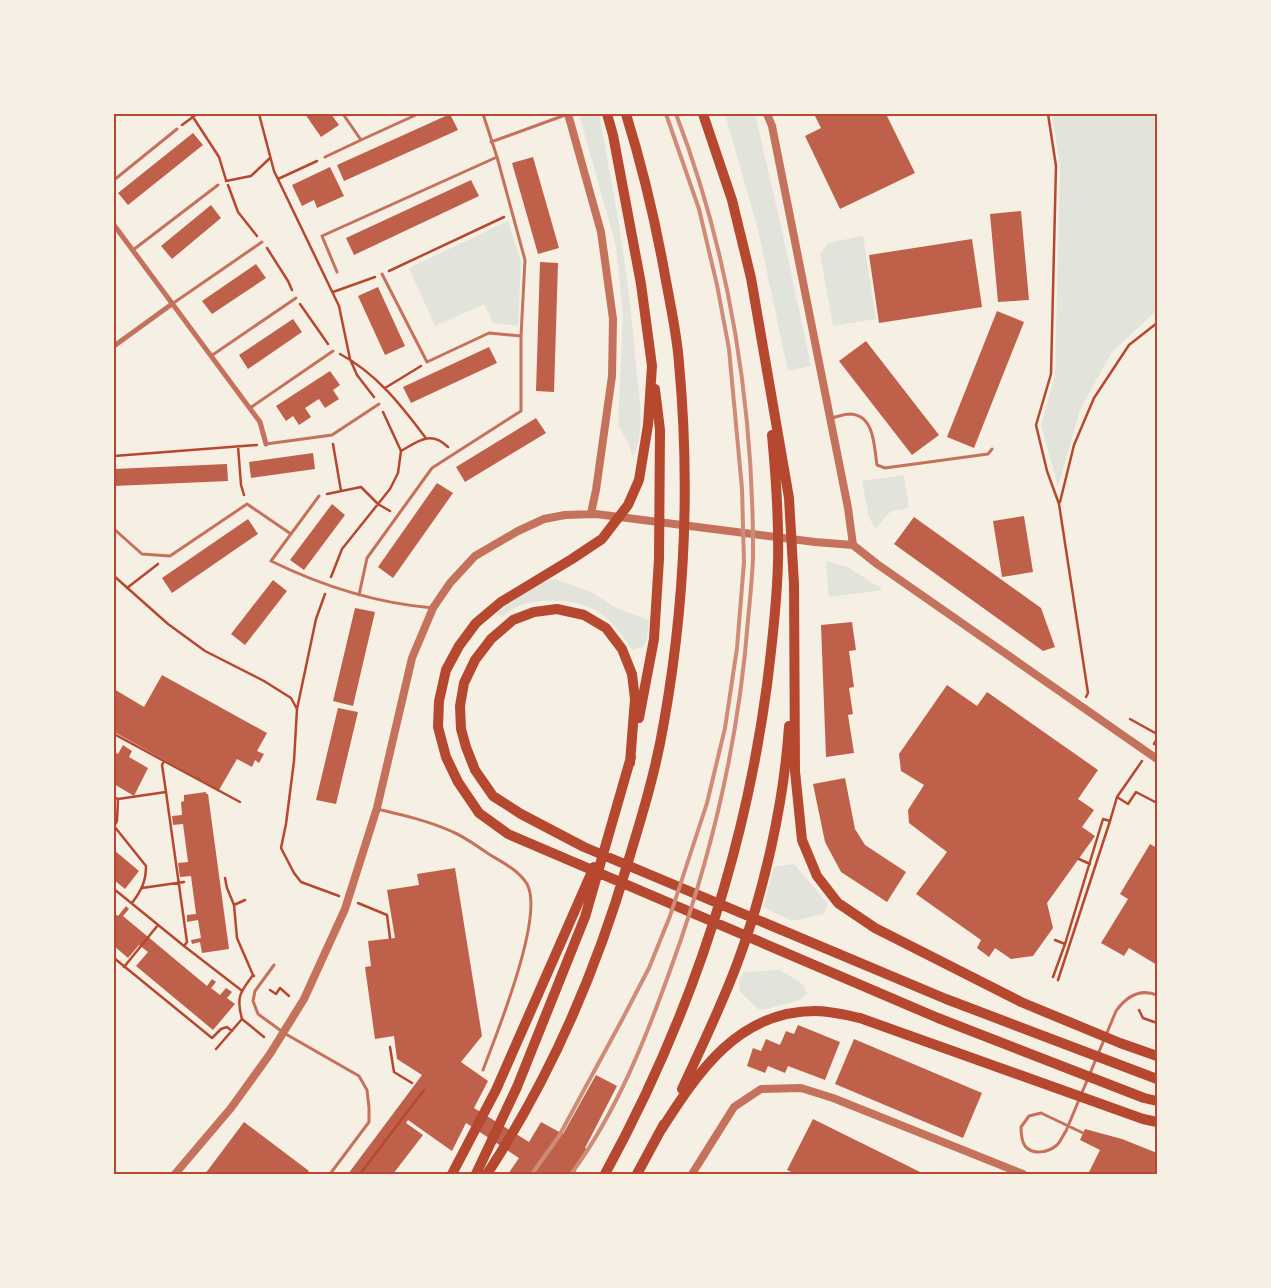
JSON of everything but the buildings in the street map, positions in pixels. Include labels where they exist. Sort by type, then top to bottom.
[{"type":"main road","points":[[476,1174],[517,1087],[585,917],[630,763],[654,639],[659,559],[660,430],[641,284],[613,135],[607,114]]},
{"type":"main road","points":[[487,1174],[536,1092],[579,1002],[599,953],[616,904],[650,788],[664,724],[676,648],[685,492],[679,360],[656,224],[641,163],[626,114]]},
{"type":"main road","points":[[703,114],[732,200],[751,278],[789,498],[794,584],[795,771],[802,840],[818,876],[838,903],[875,928],[1021,1002],[1120,1043],[1157,1056]]},
{"type":"main road","points":[[605,1174],[645,1099],[668,1047],[712,930],[730,871],[745,811],[760,734],[771,652],[778,563],[777,487],[763,344]]},
{"type":"main road","points":[[652,366],[648,425],[639,480],[628,505],[602,539],[501,602],[476,623],[459,646],[446,670],[439,702],[438,727],[446,757],[458,782],[479,813],[508,834],[762,944],[938,1018],[1144,1098],[1157,1101]]},
{"type":"main road","points":[[630,763],[635,699],[632,674],[622,650],[606,628],[584,615],[557,609],[534,612],[513,620],[491,639],[475,660],[464,683],[460,706],[461,729],[466,747],[476,770],[493,796],[521,814],[584,847],[946,999],[1157,1079]]},
{"type":"main road","points":[[638,1174],[712,1025],[737,963],[755,908],[769,853],[780,795],[788,737],[794,639]]},
{"type":"main road","points":[[452,1174],[496,1090],[613,824]]},
{"type":"main road","points":[[661,1130],[695,1080],[727,1043],[760,1022],[794,1012],[817,1011],[860,1018],[1143,1119],[1157,1122]]},
{"type":"street","points":[[568,114],[601,232],[613,319],[612,376],[593,514]]},
{"type":"street","points":[[767,114],[772,126],[854,545]]},
{"type":"street","points":[[114,225],[260,422],[266,444]]},
{"type":"street","points":[[114,346],[172,304]]},
{"type":"street","points":[[175,1174],[230,1108],[284,1032],[304,999],[345,909],[377,808],[412,658],[434,608],[450,582],[475,556],[544,518],[593,514],[815,542],[854,545],[877,564],[1081,704],[1157,759]]},
{"type":"street","points":[[692,1174],[734,1107],[761,1089],[801,1088],[833,1098],[1023,1174]]},
{"type":"lane","points":[[343,114],[361,140]]},
{"type":"lane","points":[[325,157],[418,114]]},
{"type":"lane","points":[[360,595],[367,558],[432,468],[521,411],[521,336],[525,260],[497,157],[483,114]]},
{"type":"lane","points":[[492,142],[568,114]]},
{"type":"lane","points":[[114,180],[177,129]]},
{"type":"lane","points":[[337,272],[322,236],[497,157]]},
{"type":"lane","points":[[133,250],[218,185]]},
{"type":"lane","points":[[172,304],[262,242]]},
{"type":"lane","points":[[382,274],[426,362],[489,333],[521,336]]},
{"type":"lane","points":[[211,356],[296,298]]},
{"type":"lane","points":[[250,408],[334,351]]},
{"type":"lane","points":[[266,444],[332,435],[379,404]]},
{"type":"lane","points":[[830,418],[850,414],[862,416],[870,424],[877,465],[885,468],[988,454],[992,449]]},
{"type":"lane","points":[[320,496],[271,561],[290,570],[360,595],[399,604],[434,608]]},
{"type":"lane","points":[[114,529],[142,554],[170,556],[247,504],[291,534]]},
{"type":"lane","points":[[377,808],[412,817],[454,832],[512,868],[527,885],[530,901],[528,935],[508,1003],[483,1070]]},
{"type":"lane","points":[[274,965],[255,991],[253,1001],[258,1014],[284,1032],[359,1076],[367,1090],[369,1122],[330,1174]]},
{"type":"lane","points":[[1083,1133],[1074,1129],[1066,1125],[1050,1117],[1041,1113],[1028,1116],[1020,1127],[1026,1147],[1035,1152],[1048,1151],[1058,1144],[1066,1131],[1069,1122],[1073,1114],[1076,1105],[1116,1011],[1124,1000],[1136,993],[1157,995]]},
{"type":"path","points":[[191,114],[219,157],[238,212],[262,242],[288,280],[296,298],[334,351],[350,359],[386,388],[425,438]]},
{"type":"path","points":[[177,129],[197,114]]},
{"type":"path","points":[[259,114],[270,158],[278,180],[339,306],[350,359],[357,376],[379,404],[401,450],[398,473],[390,489],[342,549],[316,619],[297,709],[294,761],[281,848],[294,874],[301,882],[326,892]]},
{"type":"path","points":[[1048,114],[1056,166],[1051,374],[1036,425],[1047,470],[1059,504],[1088,693],[1081,704]]},
{"type":"path","points":[[278,180],[325,157]]},
{"type":"path","points":[[218,185],[226,181],[251,176],[270,158]]},
{"type":"path","points":[[333,292],[382,274],[512,214]]},
{"type":"path","points":[[1059,504],[1074,445],[1094,398],[1128,344],[1157,323]]},
{"type":"path","points":[[386,388],[426,362]]},
{"type":"path","points":[[332,435],[342,491]]},
{"type":"path","points":[[401,450],[425,438],[442,440],[455,453]]},
{"type":"path","points":[[114,456],[266,444]]},
{"type":"path","points":[[238,446],[241,485],[247,504]]},
{"type":"path","points":[[320,496],[361,488],[378,504],[398,516]]},
{"type":"path","points":[[126,588],[170,556]]},
{"type":"path","points":[[114,576],[168,624],[205,651],[281,690],[291,698],[297,709]]},
{"type":"path","points":[[1130,719],[1157,734]]},
{"type":"path","points":[[114,734],[240,802]]},
{"type":"path","points":[[1152,746],[1157,739]]},
{"type":"path","points":[[164,761],[162,764],[187,942],[184,946]]},
{"type":"path","points":[[1058,980],[1117,797],[1142,761]]},
{"type":"path","points":[[114,797],[118,800],[166,792]]},
{"type":"path","points":[[1117,797],[1128,804],[1136,792],[1157,803]]},
{"type":"path","points":[[118,800],[117,821],[114,826],[146,866],[146,876],[142,888],[132,903]]},
{"type":"path","points":[[1053,977],[1103,819],[1110,821]]},
{"type":"path","points":[[1078,859],[1090,864]]},
{"type":"path","points":[[225,878],[234,905],[237,938],[255,976],[241,990],[239,1004],[242,1019],[264,1036]]},
{"type":"path","points":[[142,888],[184,882]]},
{"type":"path","points":[[114,889],[241,990]]},
{"type":"path","points":[[234,905],[245,900]]},
{"type":"path","points":[[365,906],[386,914],[390,938]]},
{"type":"path","points":[[124,966],[158,925]]},
{"type":"path","points":[[1055,940],[1065,944]]},
{"type":"path","points":[[114,958],[212,1038],[221,1029],[227,1027],[232,1031]]},
{"type":"path","points":[[270,990],[276,994],[280,988],[289,996]]},
{"type":"path","points":[[1138,1010],[1143,1018],[1157,1023]]},
{"type":"path","points":[[216,1049],[242,1019]]},
{"type":"path","points":[[390,1047],[394,1072],[412,1083]]},
{"type":"path","points":[[360,1174],[424,1090]]},
{"type":"shaded area","points":[[579,114],[599,114],[621,240],[630,303],[640,401],[639,436],[633,457],[628,442],[618,425],[623,315],[616,246]]},
{"type":"shaded area","points":[[725,114],[755,114],[811,366],[788,371],[758,230]]},
{"type":"shaded area","points":[[1052,114],[1157,114],[1157,310],[1112,352],[1080,410],[1058,487],[1041,425],[1055,375],[1060,165]]},
{"type":"shaded area","points":[[508,221],[521,261],[518,326],[493,323],[484,304],[435,326],[409,268]]},
{"type":"shaded area","points":[[863,236],[876,319],[833,326],[820,254],[828,243]]},
{"type":"shaded area","points":[[904,475],[909,508],[891,511],[875,529],[869,517],[862,481]]},
{"type":"shaded area","points":[[826,561],[848,567],[883,590],[829,597]]},
{"type":"shaded area","points":[[555,579],[591,592],[618,609],[649,620],[647,639],[643,647],[632,650],[607,618],[587,606],[568,602],[547,601],[527,603],[513,609],[502,617],[496,614],[531,589]]},
{"type":"shaded area","points":[[794,864],[828,904],[824,914],[792,921],[763,907],[774,867]]},
{"type":"shaded area","points":[[780,970],[804,985],[807,994],[800,1000],[762,1010],[758,1009],[740,992],[739,979],[745,972]]},
{"type":"railway","points":[[532,1174],[559,1136],[623,1018],[649,968],[670,916],[707,803],[725,728],[737,648],[744,562],[742,489],[729,349],[717,285],[699,209],[666,114]]},
{"type":"railway","points":[[571,1174],[603,1125],[629,1074],[652,1020],[672,965],[699,881],[722,796],[731,752],[744,664],[753,559],[749,446],[743,389],[735,333],[711,222],[695,167],[676,114]]}]
